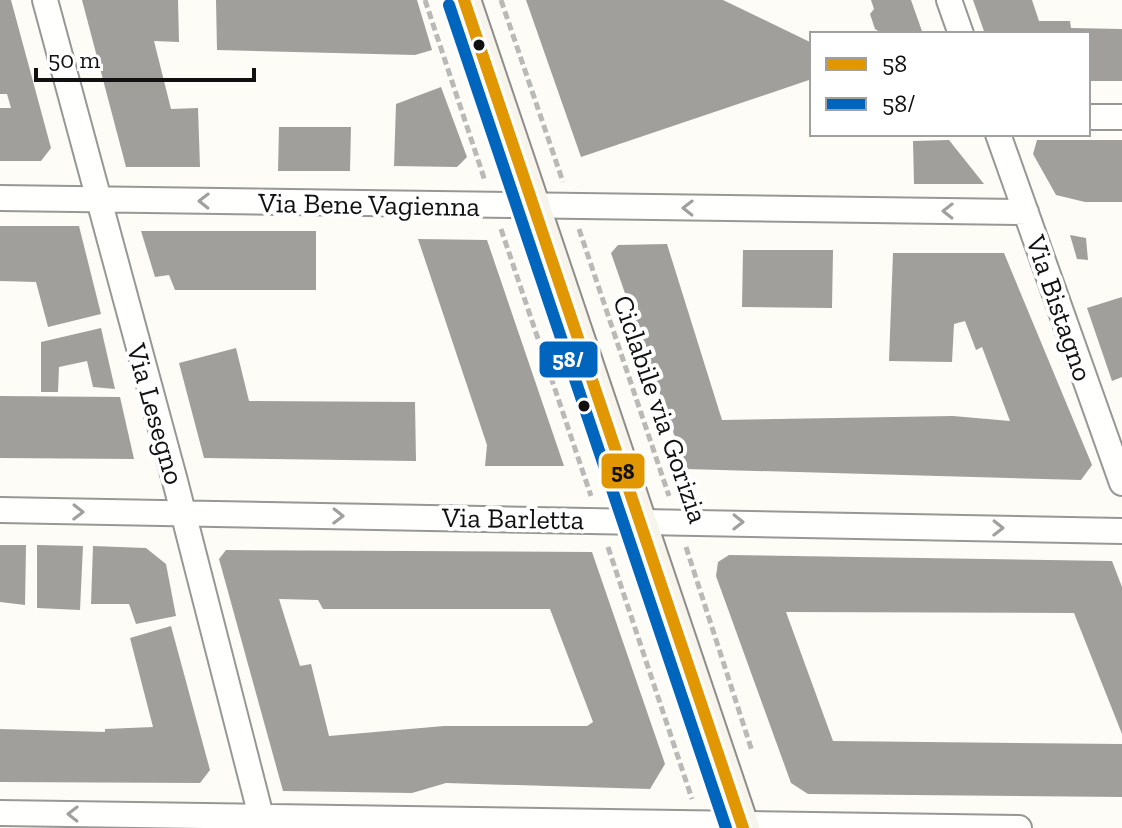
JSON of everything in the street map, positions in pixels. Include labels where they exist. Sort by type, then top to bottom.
[{"type":"street","name":"Via Lesegno","points":[[45,0],[184,514],[262,822]]},
{"type":"street","points":[[464,0],[742,827]]},
{"type":"street","points":[[949,0],[960,32]]},
{"type":"street","points":[[1090,117],[1122,117]]},
{"type":"street","name":"Via Bistagno","points":[[999,136],[1122,483]]},
{"type":"street","name":"Via Bene Vagienna","points":[[0,198],[1026,212]]},
{"type":"street","name":"Via Barletta","points":[[0,510],[1122,531]]},
{"type":"street","points":[[0,813],[262,822],[1019,828]]},
{"type":"path","points":[[425,0],[701,825]]},
{"type":"path","name":"Ciclabile via Gorizia","points":[[501,0],[678,521],[756,762]]},
{"type":"building","points":[[0,0],[11,0],[51,148],[41,161],[0,161],[0,108],[11,108],[7,94],[0,94]]},
{"type":"building","points":[[82,0],[178,0],[179,42],[154,41],[171,109],[198,108],[200,167],[126,167]]},
{"type":"building","points":[[216,0],[417,0],[432,50],[415,55],[217,50]]},
{"type":"building","points":[[526,0],[723,0],[810,42],[810,80],[581,157]]},
{"type":"building","points":[[871,0],[911,0],[922,32],[880,32],[875,29],[870,14],[874,9]]},
{"type":"building","points":[[973,0],[1032,0],[1039,21],[1070,21],[1071,28],[1122,29],[1122,81],[1090,81],[1090,32],[984,32]]},
{"type":"building","points":[[441,87],[467,157],[457,167],[394,166],[396,104]]},
{"type":"building","points":[[279,127],[351,127],[350,171],[278,171]]},
{"type":"building","points":[[949,140],[984,184],[914,184],[913,141]]},
{"type":"building","points":[[1037,140],[1122,140],[1122,202],[1085,202],[1056,195],[1033,154]]},
{"type":"building","points":[[0,226],[79,226],[101,314],[48,327],[36,282],[0,281]]},
{"type":"building","points":[[141,231],[316,231],[316,290],[175,290],[169,275],[155,277]]},
{"type":"building","points":[[1070,235],[1086,238],[1088,260],[1077,259]]},
{"type":"building","points":[[418,239],[487,240],[564,466],[485,466],[487,445]]},
{"type":"building","points":[[667,244],[722,420],[953,416],[1010,421],[982,347],[976,350],[965,321],[954,324],[952,362],[889,361],[893,253],[1004,253],[1092,465],[1081,480],[686,469],[611,253],[618,245]]},
{"type":"building","points":[[743,250],[833,250],[832,308],[742,307]]},
{"type":"building","points":[[1122,297],[1122,377],[1112,381],[1087,308]]},
{"type":"building","points":[[101,328],[115,389],[93,387],[87,361],[59,367],[58,392],[41,392],[41,342]]},
{"type":"building","points":[[236,348],[249,401],[415,402],[416,461],[204,458],[179,363]]},
{"type":"building","points":[[0,396],[120,397],[134,459],[0,458]]},
{"type":"building","points":[[0,545],[26,545],[25,605],[0,602]]},
{"type":"building","points":[[37,545],[83,546],[80,610],[37,608]]},
{"type":"building","points":[[93,546],[146,548],[166,564],[176,616],[136,624],[129,604],[91,604]]},
{"type":"building","points":[[226,550],[592,552],[665,764],[650,789],[446,783],[412,793],[283,791],[219,559]],"holes":[[[279,599],[318,600],[323,609],[550,609],[593,722],[587,726],[444,726],[329,736],[311,664],[300,666]]]},
{"type":"building","points":[[729,555],[1112,561],[1122,587],[1122,734],[1074,613],[786,612],[833,741],[1122,744],[1122,797],[808,794],[791,783],[716,576],[718,562]]},
{"type":"building","points":[[171,626],[210,770],[200,783],[0,782],[0,729],[105,732],[105,729],[153,727],[130,638]]},
{"type":"transit line","name":"58","points":[[464,0],[743,828]]},
{"type":"transit line","name":"58/","points":[[449,5],[726,828]]}]
